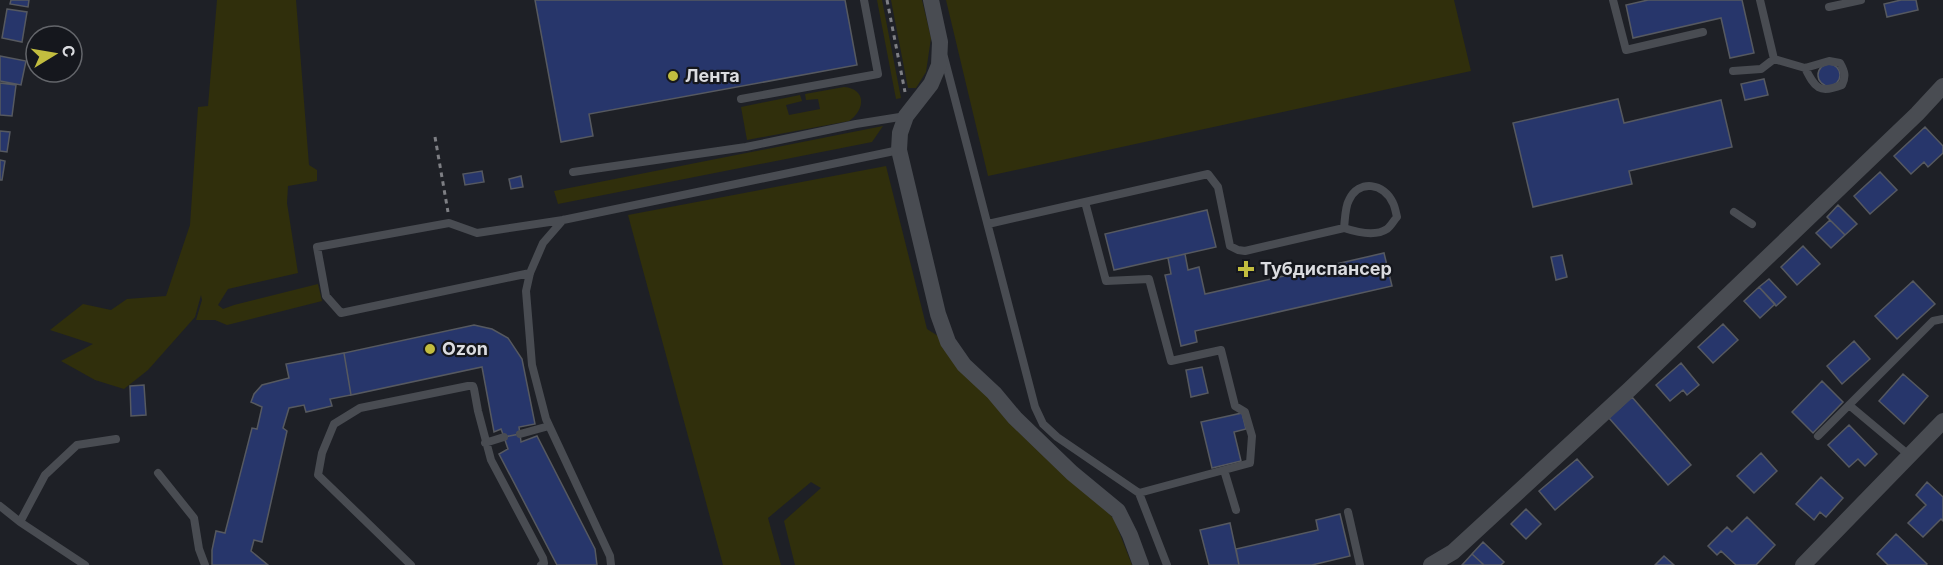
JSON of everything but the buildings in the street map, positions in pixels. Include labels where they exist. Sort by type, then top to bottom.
[{"type":"street","points":[[931,0],[940,42],[939,65],[932,84],[908,114],[900,133],[899,150],[938,314],[948,342],[963,365],[994,393],[1015,418],[1072,473],[1118,511],[1141,565]]},
{"type":"street","points":[[1431,565],[1453,552],[1630,389],[1917,114],[1943,86]]},
{"type":"street","points":[[1803,565],[1943,421]]},
{"type":"lane","points":[[741,99],[878,74],[864,0]]},
{"type":"lane","points":[[1612,0],[1626,50],[1703,32]]},
{"type":"lane","points":[[1760,0],[1774,59]]},
{"type":"lane","points":[[1829,7],[1861,0]]},
{"type":"lane","points":[[940,42],[1035,407],[1043,424],[1057,437],[1139,493],[1167,565]]},
{"type":"lane","points":[[1774,59],[1804,68],[1830,61],[1840,63],[1845,71],[1845,78],[1842,85],[1832,89],[1823,89],[1814,86],[1804,68]]},
{"type":"lane","points":[[1733,70],[1761,69],[1774,59]]},
{"type":"lane","points":[[573,172],[746,147],[908,114]]},
{"type":"lane","points":[[530,273],[341,313],[326,296],[317,247],[449,223],[477,232],[563,220],[899,150]]},
{"type":"lane","points":[[988,224],[1208,174],[1218,187],[1230,246],[1245,251],[1344,228],[1358,233],[1387,229],[1396,217],[1393,202],[1383,189],[1371,184],[1359,187],[1348,200],[1344,228]]},
{"type":"lane","points":[[1085,202],[1106,281],[1149,279],[1171,361],[1221,350],[1235,406],[1245,412],[1252,436],[1250,463],[1139,493]]},
{"type":"lane","points":[[1734,212],[1752,224]]},
{"type":"lane","points":[[563,220],[543,243],[530,273],[526,291],[532,365],[549,426],[609,556],[610,565]]},
{"type":"lane","points":[[1818,436],[1933,321],[1943,319]]},
{"type":"lane","points":[[411,565],[318,475],[322,453],[334,424],[360,408],[473,386],[485,443],[491,460],[543,558],[544,562],[541,565]]},
{"type":"lane","points":[[1849,405],[1910,456]]},
{"type":"lane","points":[[520,434],[549,426]]},
{"type":"lane","points":[[485,443],[504,437]]},
{"type":"lane","points":[[20,522],[45,475],[77,446],[116,439]]},
{"type":"lane","points":[[1224,470],[1236,510]]},
{"type":"lane","points":[[158,473],[194,518],[199,549],[205,565]]},
{"type":"lane","points":[[0,506],[85,565]]},
{"type":"lane","points":[[1347,512],[1360,565]]},
{"type":"lane","points":[[197,565],[199,549]]},
{"type":"path","points":[[887,0],[908,114]]},
{"type":"path","points":[[435,137],[449,223]]},
{"type":"shaded area","points":[[217,0],[296,0],[309,165],[317,170],[317,181],[288,186],[287,203],[298,273],[228,289],[218,305],[223,309],[318,284],[322,301],[227,325],[215,320],[196,320],[202,300],[201,295],[195,317],[148,370],[124,389],[95,380],[61,361],[93,344],[50,330],[83,304],[111,310],[127,299],[166,296],[190,225],[198,107],[208,106]]},
{"type":"shaded area","points":[[877,0],[882,0],[901,98],[896,99]]},
{"type":"shaded area","points":[[891,0],[922,0],[931,38],[926,72],[916,88],[908,88]]},
{"type":"shaded area","points":[[946,0],[1454,0],[1471,71],[988,176]]},
{"type":"shaded area","points":[[844,87],[857,92],[861,101],[858,111],[849,121],[747,140],[741,107],[800,95],[802,101],[786,105],[789,115],[820,109],[818,99],[806,100],[805,94]]},
{"type":"shaded area","points":[[883,126],[872,142],[558,204],[554,191]]},
{"type":"shaded area","points":[[886,166],[927,329],[938,336],[1114,519],[1132,565],[795,565],[784,521],[821,488],[811,482],[768,518],[781,565],[723,565],[628,215]]},
{"type":"place","name":"Лента","points":[[673,76]]},
{"type":"place","name":"Тубдиспансер","points":[[1246,269]]},
{"type":"place","name":"Ozon","points":[[430,349]]}]
